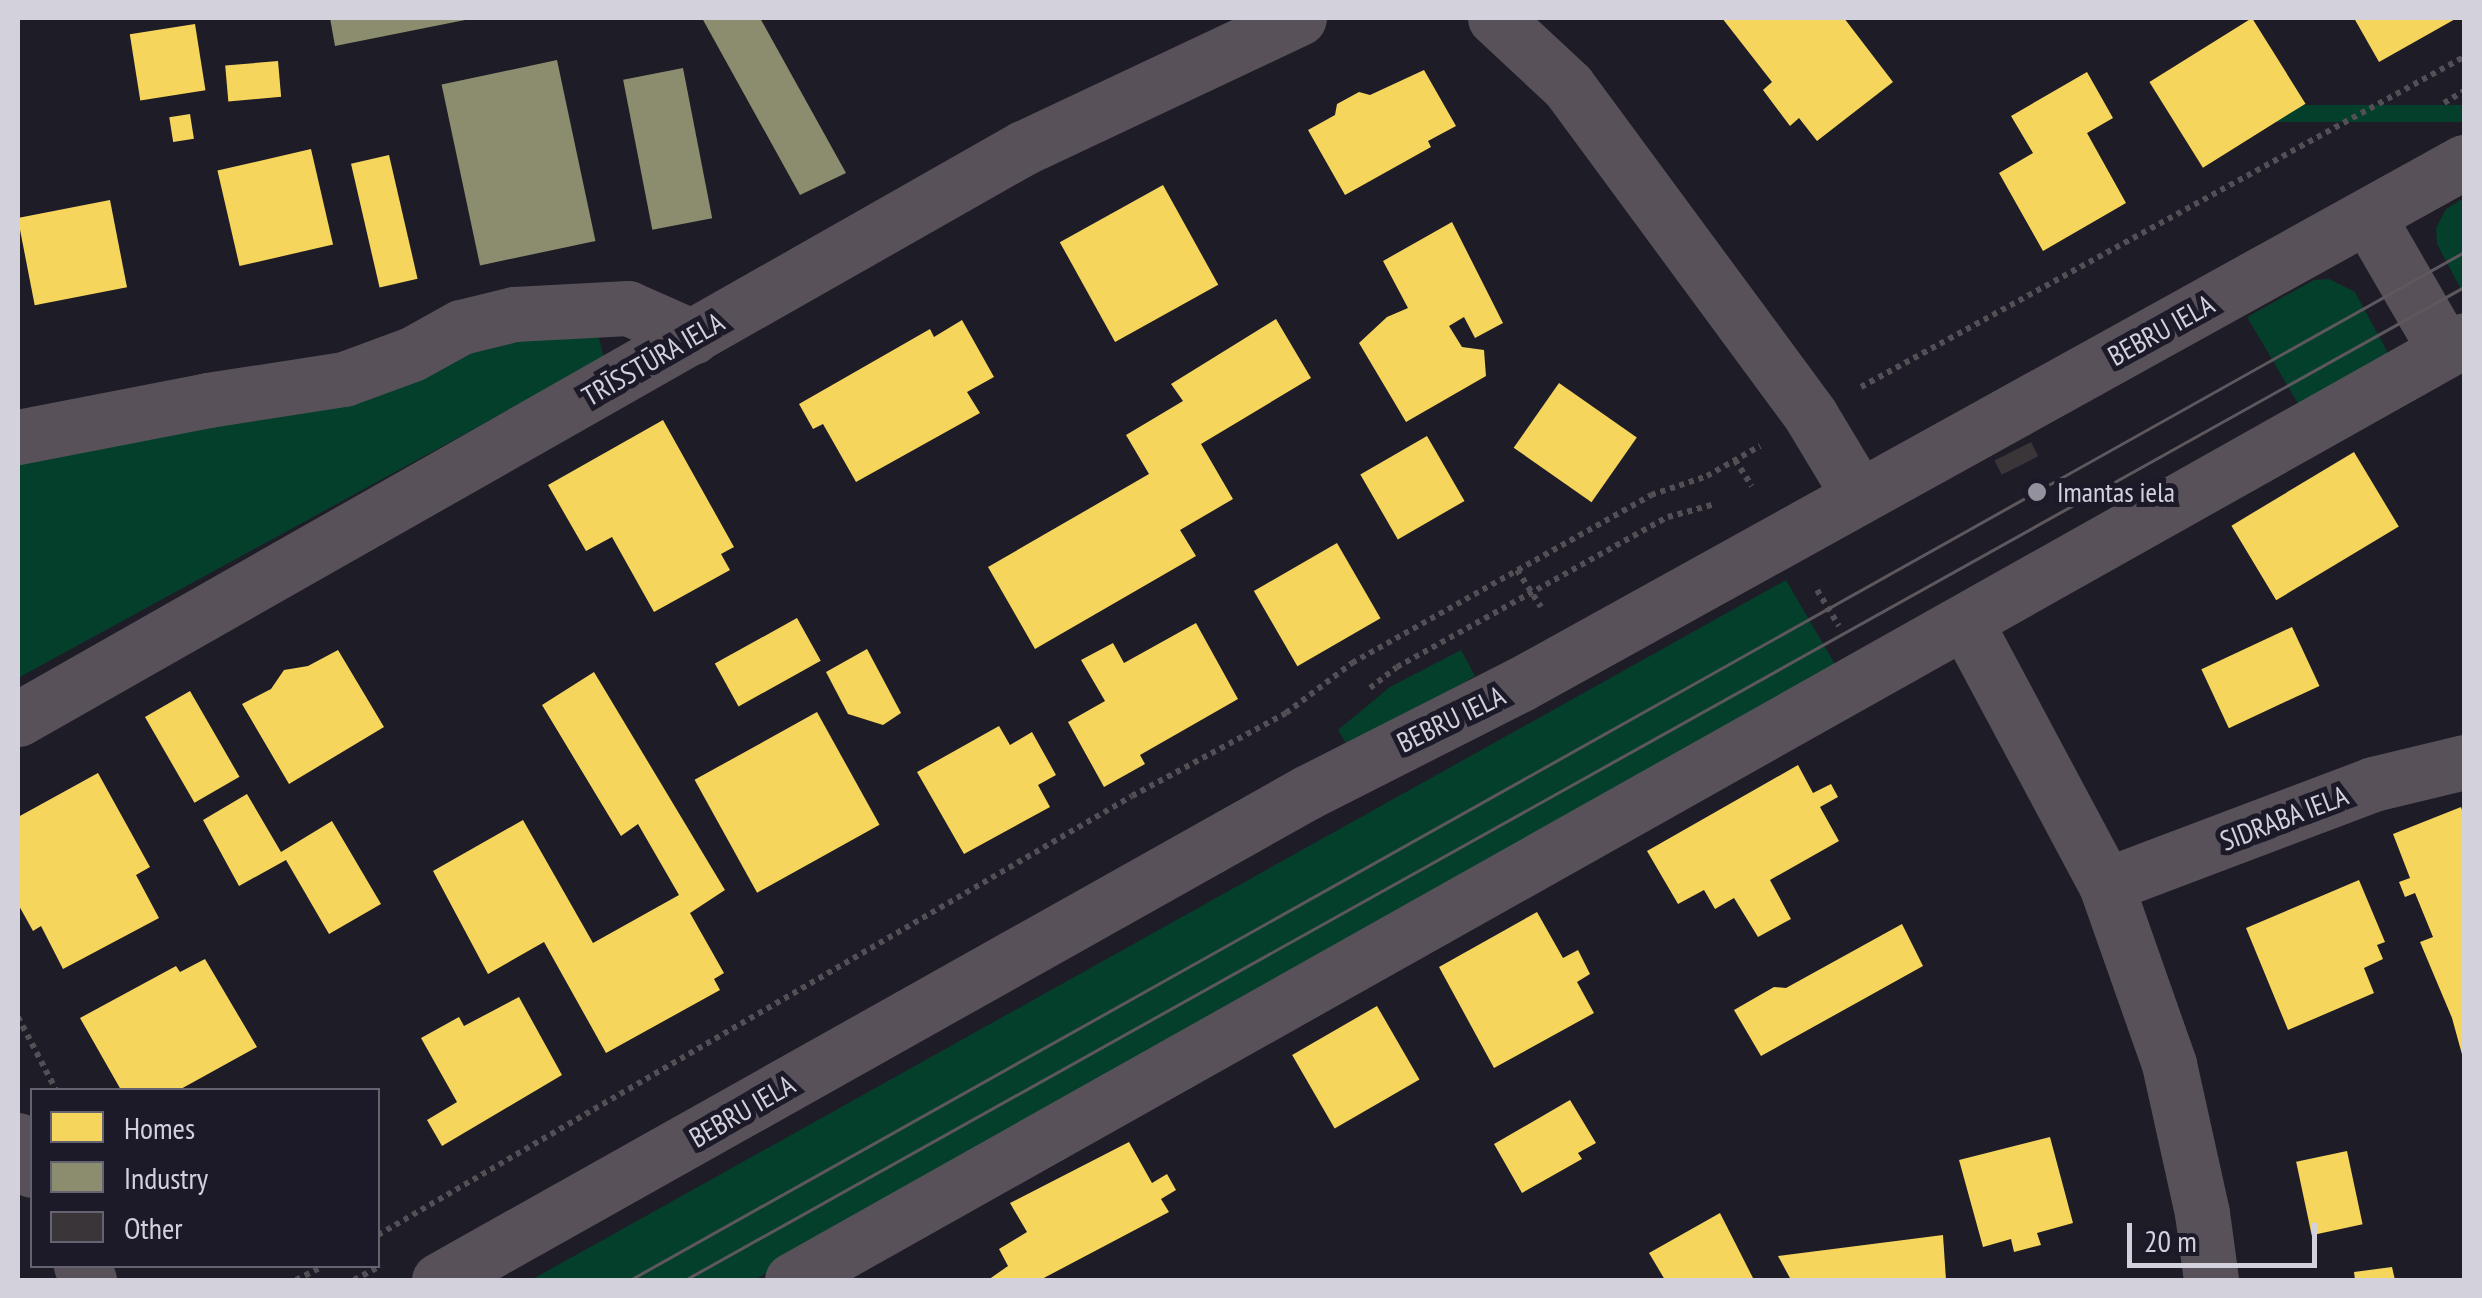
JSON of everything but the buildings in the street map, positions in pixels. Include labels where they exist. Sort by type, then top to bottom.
[{"type":"street","name":"TRĪSSTŪRA IELA","points":[[18,719],[1023,148],[1298,18]]},
{"type":"street","points":[[1495,18],[1568,86],[1812,416],[1859,496]]},
{"type":"street","name":"BEBRU IELA","points":[[440,1280],[1308,792],[1521,684],[2464,162]]},
{"type":"street","points":[[792,1280],[1966,624],[2455,345],[2368,217]]},
{"type":"street","points":[[18,436],[208,400],[344,380],[412,354],[460,326],[514,314],[628,308],[693,337]]},
{"type":"street","points":[[1966,624],[2106,885],[2169,1064],[2202,1213],[2212,1280]]},
{"type":"street","name":"SIDRABA IELA","points":[[2106,885],[2372,784],[2464,762]]},
{"type":"street","points":[[18,1140],[30,1166]]},
{"type":"path","points":[[380,1233],[602,1108],[638,1080],[751,1014],[1286,713],[1352,663],[1651,495],[1707,476],[2464,57]]},
{"type":"path","points":[[1517,570],[1549,621]]},
{"type":"path","points":[[18,1017],[55,1088]]},
{"type":"path","points":[[296,1280],[318,1268]]},
{"type":"green space","points":[[2222,105],[2464,105],[2464,122],[2222,122]]},
{"type":"green space","points":[[2464,198],[2464,295],[2437,244],[2436,228],[2446,209]]},
{"type":"green space","points":[[2329,279],[2355,292],[2388,353],[2303,412],[2247,317],[2314,280]]},
{"type":"green space","points":[[595,323],[604,358],[18,678],[18,448]]},
{"type":"green space","points":[[1786,580],[1839,671],[754,1280],[531,1280]]},
{"type":"green space","points":[[1461,650],[1475,676],[1349,748],[1338,730],[1390,687]]},
{"type":"tram line","points":[[630,1280],[2464,252]]},
{"type":"tram line","points":[[685,1280],[2464,287]]},
{"type":"place","name":"Imantas iela","points":[[2037,492]]}]
